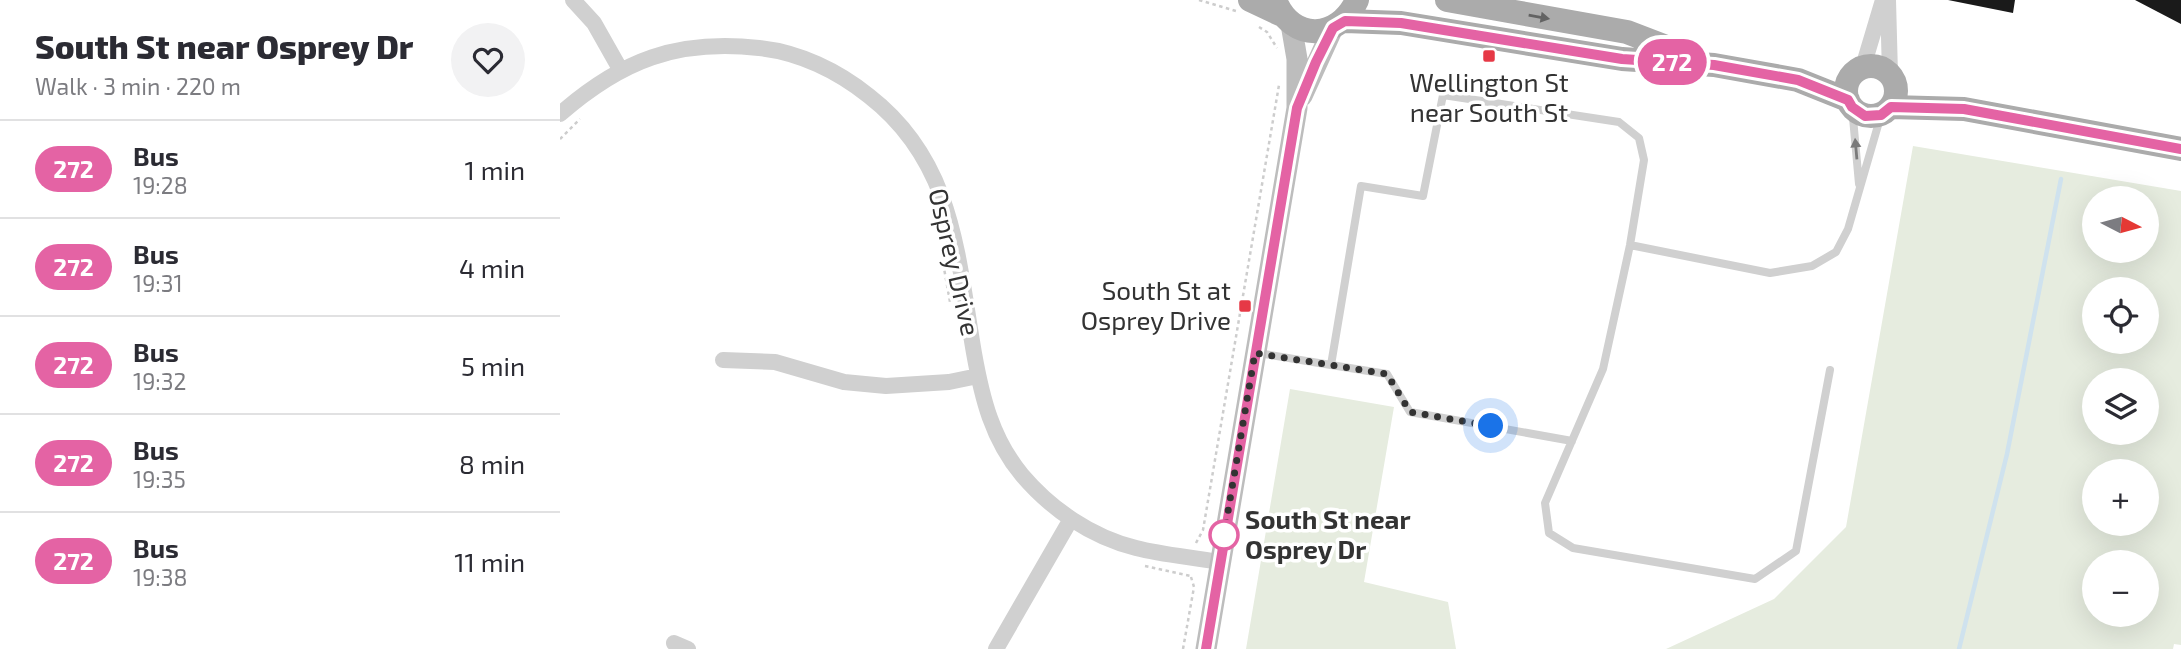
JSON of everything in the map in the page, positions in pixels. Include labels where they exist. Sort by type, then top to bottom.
[{"type":"main road","points":[[1447,0],[1627,32],[1714,65]]},
{"type":"main road","points":[[1245,6],[1283,13],[1304,30],[1319,32],[1345,16],[1622,59],[1714,65],[1798,80],[1850,103],[1865,116],[1889,95]]},
{"type":"main road","points":[[1798,80],[1878,67],[1889,95]]},
{"type":"main road","points":[[1850,103],[1847,83],[1860,69]]},
{"type":"main road","points":[[1889,95],[2181,149]]},
{"type":"street","points":[[573,0],[594,23],[620,69]]},
{"type":"street","points":[[1860,69],[1885,0]]},
{"type":"street","points":[[1885,0],[1889,95]]},
{"type":"street","points":[[1206,649],[1297,108],[1297,59],[1283,13]]},
{"type":"street","points":[[1297,108],[1316,62],[1345,16]]},
{"type":"street","name":"Osprey Drive","points":[[560,114],[583,93],[620,69],[688,48],[730,45],[772,49],[812,62],[850,80],[886,109],[915,142],[935,178],[948,212],[985,408],[999,442],[1021,474],[1071,519],[1102,537],[1136,548],[1219,562]]},
{"type":"street","points":[[723,360],[775,362],[844,382],[886,386],[949,382],[978,376]]},
{"type":"street","points":[[996,649],[1071,519]]},
{"type":"lane","points":[[1331,365],[1361,187],[1423,196],[1443,95],[1619,122],[1639,138],[1644,160],[1630,245],[1603,369],[1545,503],[1549,533],[1573,548],[1755,579],[1796,551],[1830,370]]},
{"type":"lane","points":[[1630,245],[1770,273],[1812,266],[1836,252],[1848,229],[1889,95]]},
{"type":"lane","points":[[1850,103],[1860,190]]},
{"type":"lane","points":[[1255,353],[1387,374],[1410,412],[1572,441]]},
{"type":"path","points":[[1199,0],[1245,6]]},
{"type":"path","points":[[1257,26],[1271,38],[1278,54]]},
{"type":"path","points":[[1195,546],[1203,530],[1280,79]]},
{"type":"path","points":[[560,139],[582,117]]},
{"type":"path","points":[[940,246],[951,312]]},
{"type":"path","points":[[1183,649],[1194,587],[1192,572]]},
{"type":"shaded area","points":[[1913,146],[2151,186],[2082,186],[2082,263],[2159,263],[2160,187],[2181,191],[2181,645],[2174,644],[2173,649],[1666,649],[1774,599],[1846,527]]},
{"type":"shaded area","points":[[1290,389],[1394,407],[1364,582],[1448,602],[1456,649],[1246,649]]},
{"type":"building","points":[[1948,0],[2015,0],[2013,13]]},
{"type":"building","points":[[2135,0],[2181,0],[2181,24]]},
{"type":"waterway","points":[[1959,649],[2007,454],[2061,179]]},
{"type":"bus line","name":"272","points":[[1206,649],[1297,108],[1333,28],[1345,21],[1401,23],[1622,59],[1714,65],[1777,76],[1798,80],[1848,100],[1852,107],[1865,116],[1881,115],[1891,107],[1964,109],[2181,149]]},
{"type":"place","name":"Wellington St near South St","points":[[1489,56]]},
{"type":"place","name":"South St at Osprey Drive","points":[[1245,306]]},
{"type":"place","name":"South St near Osprey Dr","points":[[1224,535]]},
{"type":"route","points":[[1224,535],[1255,353],[1387,374],[1410,412],[1491,426]]}]
